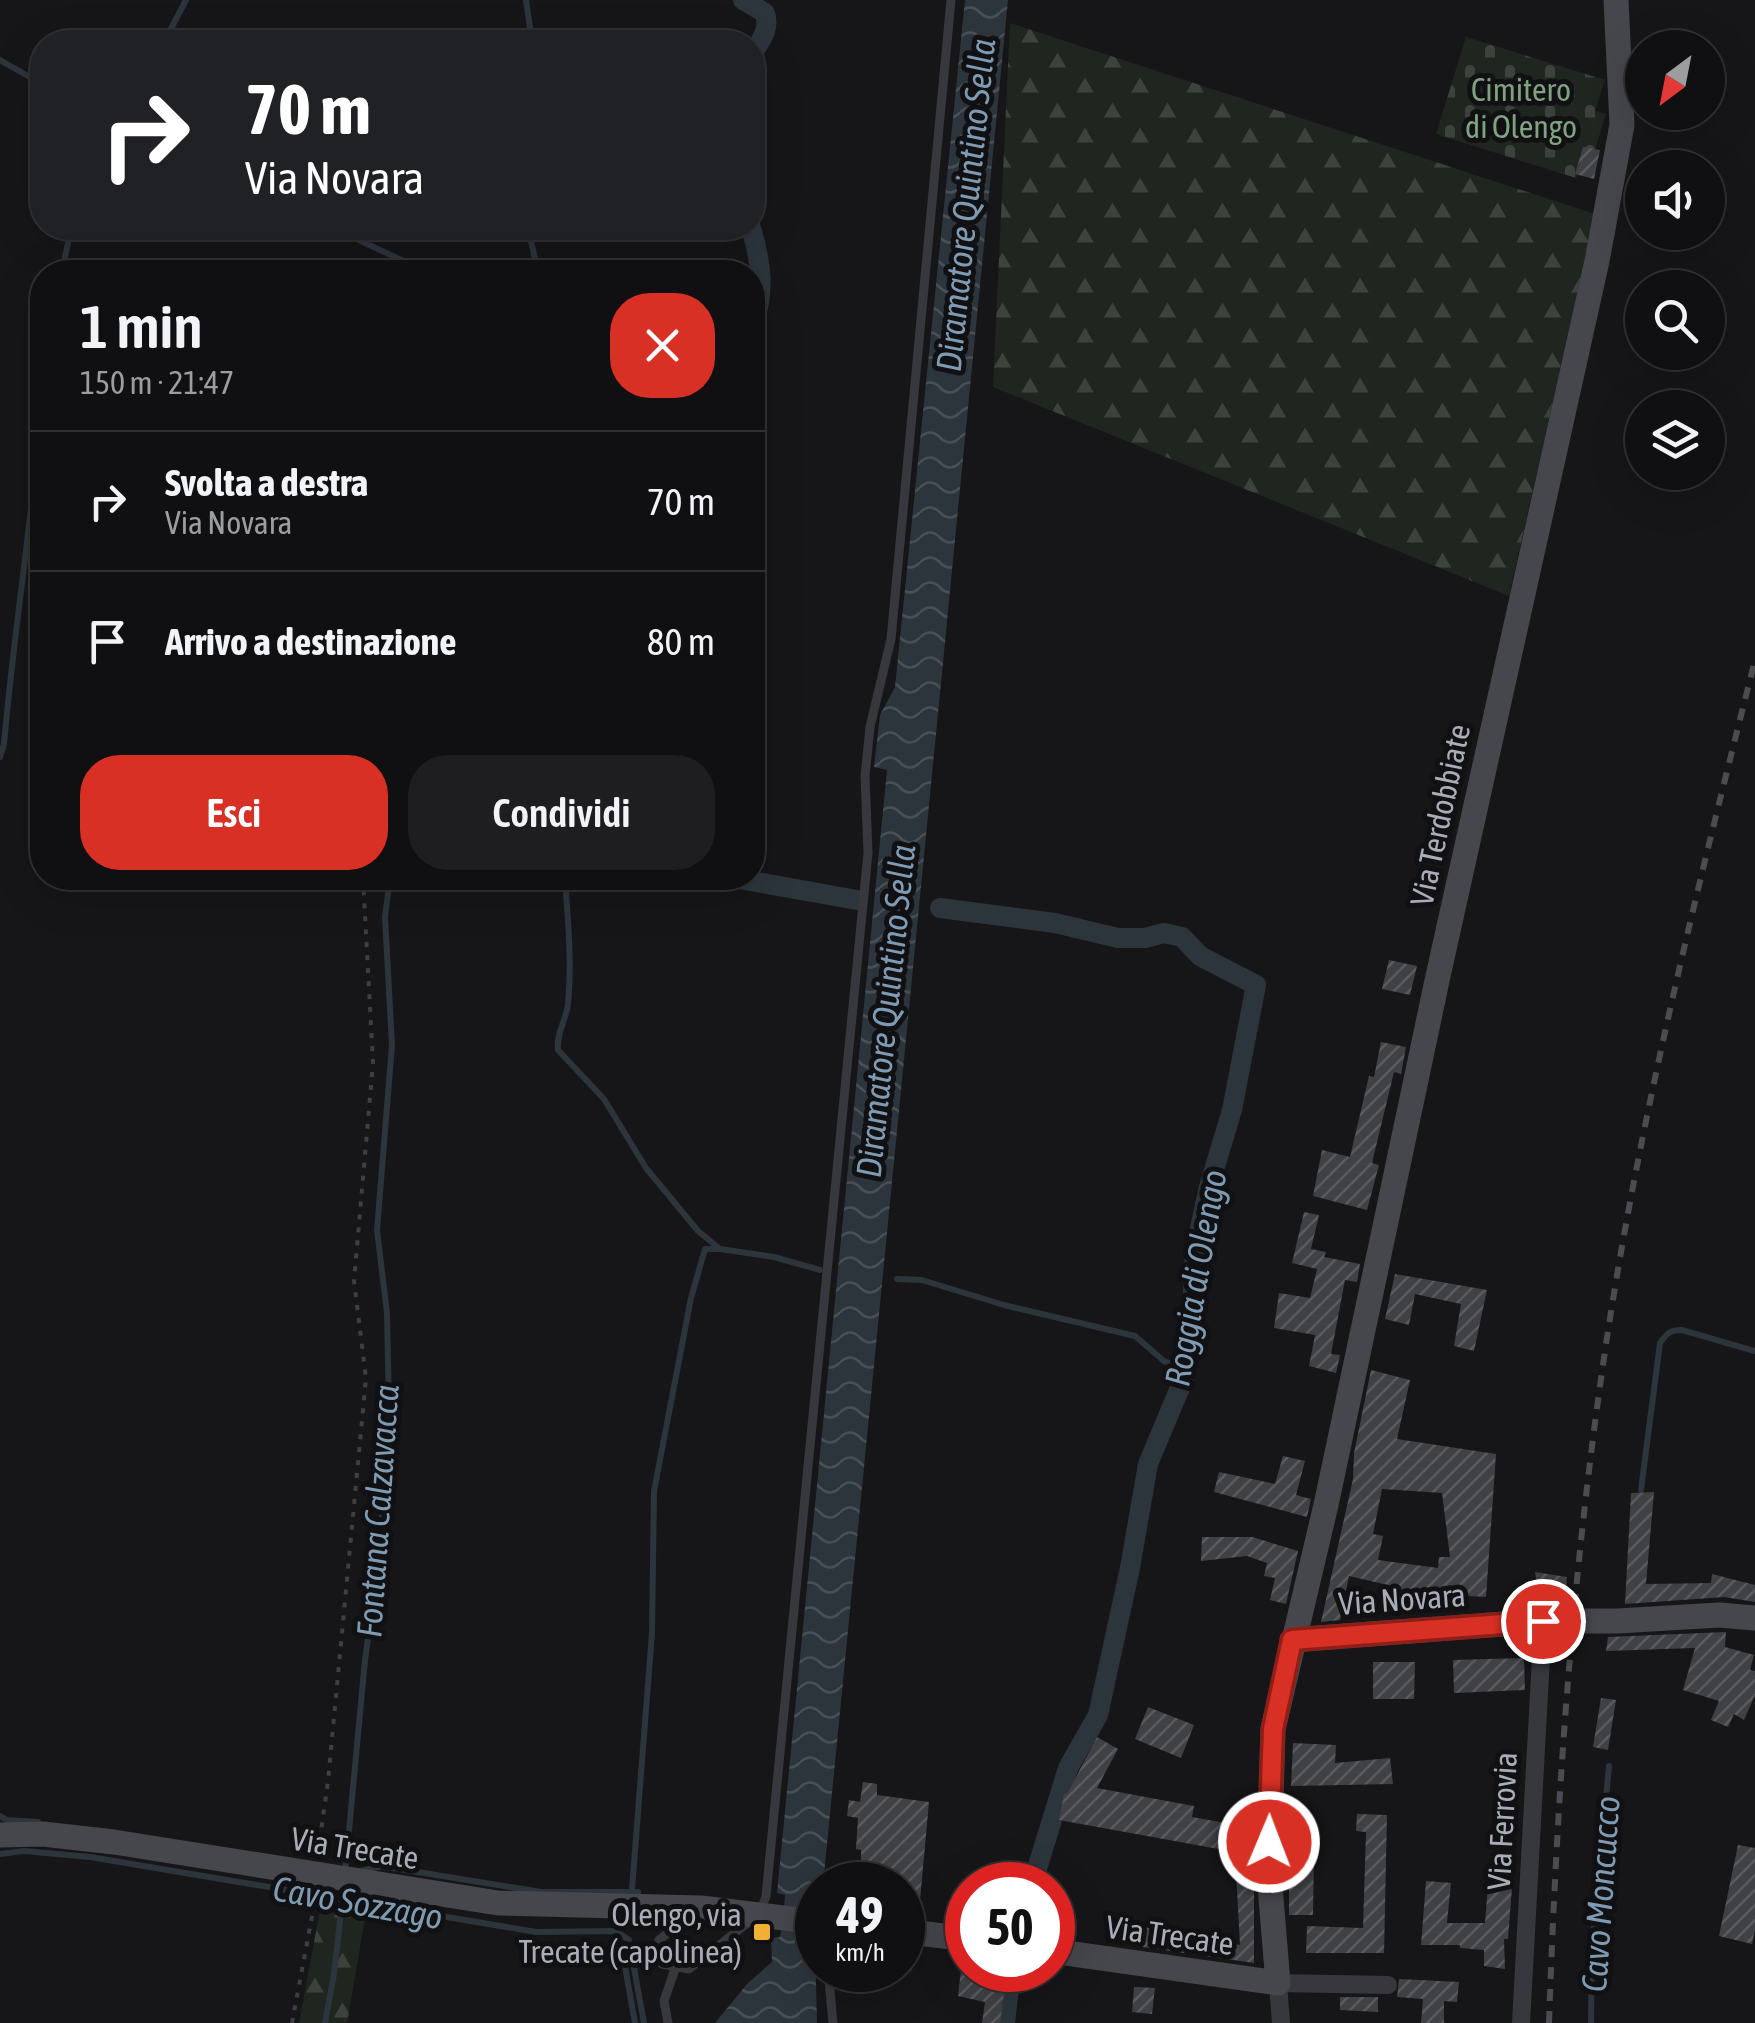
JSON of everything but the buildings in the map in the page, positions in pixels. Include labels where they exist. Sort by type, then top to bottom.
[{"type":"main road","name":"Via Terdobbiate","points":[[1292,1640],[1326,1505],[1442,957],[1597,261],[1622,126],[1616,0]]},
{"type":"main road","name":"Via Novara","points":[[1292,1640],[1543,1621],[1719,1614],[1755,1618]]},
{"type":"main road","name":"Via Trecate","points":[[1075,1955],[1278,1983],[1269,1874],[1270,1776],[1273,1729],[1292,1640]]},
{"type":"main road","name":"Via Trecate","points":[[0,1834],[43,1834],[114,1842],[336,1872],[498,1904],[702,1908],[795,1919]]},
{"type":"street","name":"Via Ferrovia","points":[[1521,2023],[1543,1621]]},
{"type":"street","name":"Via Trecate","points":[[1278,1983],[1388,1985]]},
{"type":"street","points":[[1278,1983],[1281,2023]]},
{"type":"lane","points":[[702,1908],[659,1940],[662,1964],[689,1969],[771,1916],[766,1896],[868,853],[865,776],[870,728],[890,639],[952,0]]},
{"type":"lane","points":[[668,2023],[664,2001],[676,1966]]},
{"type":"lane","points":[[830,1992],[832,2023]]},
{"type":"path","points":[[336,1872],[340,1665],[366,1378],[354,1281],[373,1063],[373,1005],[363,890]]},
{"type":"path","points":[[292,2023],[314,1904]]},
{"type":"green space","points":[[1010,23],[1595,214],[1509,596],[993,387]]},
{"type":"green space","name":"Cimitero di Olengo","points":[[1466,37],[1605,80],[1595,111],[1606,114],[1592,159],[1582,157],[1576,178],[1436,134]]},
{"type":"green space","points":[[321,1905],[365,1918],[347,2023],[299,2023]]},
{"type":"water","name":"Diramatore Quintino Sella","points":[[965,0],[1008,0],[825,1862],[795,1862],[795,1911],[784,1910],[785,1895],[777,1893],[887,770],[874,767],[880,715],[895,687]]},
{"type":"water","points":[[782,1926],[795,1927],[795,1992],[816,1992],[817,2023],[715,2023],[747,1984],[772,1962],[771,1938],[780,1937]]},
{"type":"waterway","points":[[170,30],[186,0]]},
{"type":"waterway","points":[[526,0],[529,30]]},
{"type":"waterway","name":"Roggia di Olengo","points":[[743,0],[765,13],[765,30]]},
{"type":"waterway","name":"Fontana Calzavacca","points":[[0,60],[30,77]]},
{"type":"waterway","points":[[64,260],[69,240]]},
{"type":"waterway","name":"Fontana Calzavacca","points":[[359,240],[401,260]]},
{"type":"waterway","points":[[531,240],[535,260]]},
{"type":"waterway","name":"Roggia di Olengo","points":[[754,240],[758,260]]},
{"type":"waterway","points":[[0,757],[30,515]]},
{"type":"waterway","name":"Roggia di Olengo","points":[[765,884],[857,900]]},
{"type":"waterway","name":"Fontana Calzavacca","points":[[345,1873],[365,1660],[379,1562],[389,1411],[387,1313],[377,1230],[392,1045],[385,917],[388,890]]},
{"type":"waterway","points":[[566,890],[569,988],[558,1050],[604,1099],[646,1168],[698,1231],[720,1249],[774,1257],[820,1270]]},
{"type":"waterway","name":"Roggia di Olengo","points":[[940,908],[1055,923],[1118,938],[1164,933],[1182,937],[1200,956],[1256,985],[1232,1110],[1195,1251],[1191,1336],[1184,1378],[1148,1464],[1098,1715],[1068,1768],[1039,1862]]},
{"type":"waterway","points":[[631,1902],[652,1633],[654,1491],[691,1298],[705,1249],[720,1249]]},
{"type":"waterway","points":[[897,1279],[922,1280],[1004,1305],[1135,1336],[1164,1361],[1184,1369]]},
{"type":"waterway","name":"Cavo Moncucco","points":[[1641,1490],[1660,1343],[1672,1331],[1682,1330],[1755,1351]]},
{"type":"waterway","name":"Cavo Moncucco","points":[[1591,2023],[1592,1948],[1609,1766]]},
{"type":"waterway","points":[[0,1816],[38,1822]]},
{"type":"waterway","name":"Cavo Sozzago","points":[[0,1854],[24,1851],[90,1857],[536,1932],[616,1931],[629,1940],[644,2023]]},
{"type":"waterway","points":[[361,1871],[381,1866],[541,1892],[638,1892]]},
{"type":"waterway","name":"Fontana Calzavacca","points":[[325,2023],[344,1886]]},
{"type":"waterway","points":[[343,1893],[367,1897],[369,1905]]},
{"type":"waterway","points":[[621,1944],[635,2023]]},
{"type":"waterway","name":"Roggia di Olengo","points":[[1005,2023],[1009,1992]]},
{"type":"railway","points":[[1549,2023],[1568,1676],[1608,1331],[1655,1077],[1755,660]]},
{"type":"place","name":"Olengo, via Trecate (capolinea)","points":[[762,1932]]},
{"type":"route","points":[[1269,1842],[1273,1729],[1292,1640],[1543,1621]]}]
